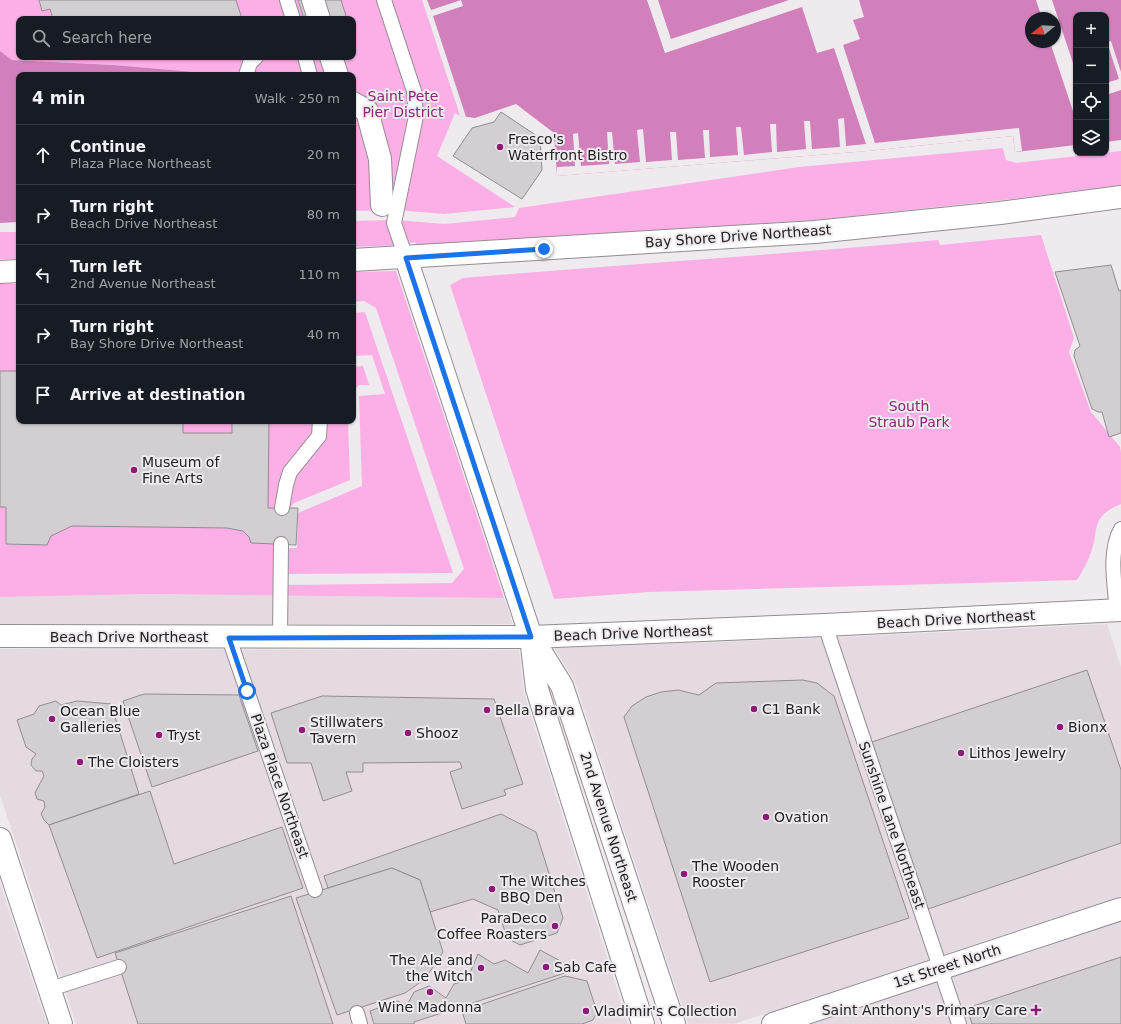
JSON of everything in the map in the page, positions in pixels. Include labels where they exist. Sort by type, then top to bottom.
[{"type":"street","points":[[313,0],[318,16]]},
{"type":"street","points":[[332,60],[336,72]]},
{"type":"street","points":[[356,105],[367,111],[380,159],[382,205]]},
{"type":"street","name":"Bay Shore Drive Northeast","points":[[356,260],[815,232],[1121,197]]},
{"type":"street","name":"2nd Avenue Northeast","points":[[406,258],[531,637],[537,689],[642,1020]]},
{"type":"street","points":[[0,272],[16,271]]},
{"type":"street","name":"Beach Drive Northeast","points":[[0,636],[229,638],[531,637],[1120,615]]},
{"type":"street","name":"2nd Avenue Northeast","points":[[531,637],[562,686],[674,1024]]},
{"type":"street","points":[[0,839],[61,1024]]},
{"type":"street","name":"1st Street North","points":[[773,1024],[1121,909]]},
{"type":"lane","points":[[384,0],[414,91],[416,116],[394,223],[406,258]]},
{"type":"lane","points":[[288,1],[288,16]]},
{"type":"lane","points":[[288,1],[292,16]]},
{"type":"lane","points":[[247,72],[250,63],[253,60]]},
{"type":"lane","points":[[306,60],[309,72]]},
{"type":"lane","points":[[282,508],[290,472],[318,436],[320,424]]},
{"type":"lane","points":[[1120,615],[1114,558],[1116,537],[1121,528]]},
{"type":"lane","points":[[280,637],[281,544]]},
{"type":"lane","name":"Sunshine Lane Northeast","points":[[825,625],[959,1024]]},
{"type":"lane","name":"Plaza Place Northeast","points":[[229,638],[315,890]]},
{"type":"lane","points":[[50,989],[119,967]]},
{"type":"shaded area","points":[[422,0],[1121,0],[1121,140],[1109,142],[1109,12],[1073,12],[1073,145],[1015,152],[1013,136],[868,151],[557,176],[554,133],[516,104],[475,118],[460,116]]},
{"type":"shaded area","points":[[0,51],[12,60],[114,65],[194,72],[16,72],[16,222],[0,223]]},
{"type":"shaded area","points":[[152,594],[504,598],[513,624],[0,624],[0,597]]},
{"type":"shaded area","points":[[1107,624],[1121,667],[1121,896],[734,1024],[688,1024],[575,682],[554,648],[825,638]]},
{"type":"shaded area","points":[[0,649],[519,650],[524,693],[628,1024],[76,1024],[0,795]]},
{"type":"shaded area","points":[[0,883],[47,1024],[0,1024]]},
{"type":"shaded area","points":[[1121,922],[1121,1024],[812,1024]]},
{"type":"green space","name":"Saint Pete Pier District","points":[[0,0],[422,0],[460,116],[455,113],[437,156],[515,207],[444,214],[397,210],[356,211],[356,72],[194,72],[114,65],[12,60],[0,51]]},
{"type":"green space","points":[[1003,148],[1006,160],[1016,163],[1077,156],[1109,156],[1109,152],[1121,151],[1121,185],[1012,199],[815,220],[416,245],[415,242],[404,245],[356,247],[356,221],[396,220],[445,224],[515,217],[519,208],[799,167]]},
{"type":"green space","points":[[0,232],[16,232],[16,259],[0,259]]},
{"type":"green space","name":"South Straub Park","points":[[1041,235],[1074,338],[1069,352],[1091,412],[1120,447],[1121,453],[1121,504],[1104,514],[1100,519],[1097,525],[1090,555],[1077,580],[649,592],[554,599],[450,285],[463,278],[938,240],[940,245]]},
{"type":"green space","points":[[396,271],[504,598],[152,594],[0,597],[0,284],[16,284],[16,424],[348,424],[350,480],[294,503],[286,513],[277,575],[288,585],[452,583],[464,569],[376,308],[364,301],[356,302],[356,272]]},
{"type":"green space","points":[[365,312],[453,573],[288,574],[289,548],[297,548],[298,513],[362,486],[359,396],[385,394],[372,355],[356,356],[356,313]]},
{"type":"green space","points":[[363,366],[369,385],[359,385],[356,388],[356,367]]},
{"type":"pier","points":[[422,0],[427,0],[431,10],[461,0],[463,6],[433,16],[466,117],[460,116]]},
{"type":"pier","points":[[647,0],[658,0],[671,39],[789,0],[859,0],[864,17],[853,20],[860,39],[843,45],[875,143],[1019,128],[1022,151],[1015,152],[1013,136],[868,151],[557,176],[557,167],[575,166],[573,134],[578,133],[581,166],[609,164],[607,132],[612,132],[615,164],[640,162],[637,130],[643,129],[646,162],[672,160],[670,132],[676,132],[678,160],[705,158],[703,130],[709,130],[710,157],[738,155],[736,127],[741,127],[744,155],[772,152],[770,124],[776,124],[777,152],[806,149],[804,121],[810,121],[812,149],[840,147],[838,119],[844,118],[846,146],[866,144],[834,48],[817,53],[802,7],[665,53]]},
{"type":"pier","points":[[1036,0],[1052,0],[1056,12],[1040,12]]},
{"type":"pier","points":[[1061,27],[1073,63],[1073,111],[1052,48],[1061,48]]},
{"type":"pier","points":[[1111,41],[1121,72],[1121,90],[1109,94],[1109,82],[1119,79],[1109,48],[1109,42]]},
{"type":"building","points":[[39,0],[236,0],[241,16],[52,16],[50,9],[42,11]]},
{"type":"building","points":[[298,0],[341,0],[346,16],[303,16]]},
{"type":"building","name":"Fresco's Waterfront Bistro","points":[[501,112],[540,138],[542,170],[522,199],[453,156],[472,128],[494,122]]},
{"type":"building","points":[[1111,265],[1119,291],[1121,290],[1121,433],[1109,437],[1102,412],[1092,409],[1074,356],[1075,350],[1080,346],[1055,272]]},
{"type":"building","name":"Museum of Fine Arts","points":[[0,371],[16,371],[16,424],[183,424],[183,433],[232,433],[232,424],[269,424],[268,508],[298,508],[296,545],[251,543],[249,537],[243,531],[227,528],[72,526],[51,536],[47,545],[6,544],[6,507],[0,507]]},
{"type":"building","points":[[1087,670],[1121,770],[1121,843],[928,909],[872,742]]},
{"type":"building","name":"Ovation","points":[[803,680],[817,683],[834,696],[909,918],[710,982],[624,717],[632,706],[646,697],[661,692],[678,690],[699,695],[716,683]]},
{"type":"building","points":[[144,694],[239,695],[258,751],[152,787],[123,701]]},
{"type":"building","points":[[322,696],[494,699],[523,784],[504,790],[506,795],[462,809],[450,772],[462,768],[460,762],[363,763],[363,772],[346,772],[352,791],[323,801],[311,763],[287,763],[271,713]]},
{"type":"building","name":"The Cloisters","points":[[56,701],[61,705],[77,701],[111,704],[139,794],[49,825],[44,820],[41,814],[45,807],[44,801],[37,799],[35,793],[44,776],[42,771],[36,771],[31,765],[32,759],[36,754],[26,747],[17,720],[34,714],[39,706]]},
{"type":"building","points":[[150,791],[174,864],[282,827],[303,888],[97,958],[49,825]]},
{"type":"building","points":[[501,814],[536,832],[563,918],[557,933],[520,945],[507,938],[498,910],[473,899],[430,912],[420,880],[392,868],[328,888],[324,876]]},
{"type":"building","points":[[392,868],[420,880],[443,952],[425,979],[405,993],[337,1015],[296,898]]},
{"type":"building","points":[[291,896],[333,1024],[138,1024],[115,953]]},
{"type":"building","points":[[540,950],[566,964],[568,972],[414,1022],[414,1024],[374,1024],[370,1011],[397,1001],[407,1005],[414,992],[429,986],[446,998],[454,984],[467,980],[478,954],[494,964],[505,960],[528,973]]},
{"type":"building","points":[[1121,957],[1121,1024],[972,1024],[967,1008]]},
{"type":"building","points":[[565,976],[587,981],[597,1012],[593,1020],[582,1024],[466,1024],[462,1011]]},
{"type":"place","name":"Fresco's Waterfront Bistro","points":[[500,147]]},
{"type":"place","name":"Museum of Fine Arts","points":[[134,470]]},
{"type":"place","name":"C1 Bank","points":[[754,709]]},
{"type":"place","name":"Bella Brava","points":[[487,710]]},
{"type":"place","name":"Ocean Blue Galleries","points":[[52,719]]},
{"type":"place","name":"Bionx","points":[[1060,727]]},
{"type":"place","name":"Stillwaters Tavern","points":[[302,730]]},
{"type":"place","name":"Shooz","points":[[408,733]]},
{"type":"place","name":"Tryst","points":[[159,735]]},
{"type":"place","name":"Lithos Jewelry","points":[[961,753]]},
{"type":"place","name":"The Cloisters","points":[[80,762]]},
{"type":"place","name":"Ovation","points":[[766,817]]},
{"type":"place","name":"The Wooden Rooster","points":[[684,874]]},
{"type":"place","name":"The Witches BBQ Den","points":[[492,889]]},
{"type":"place","name":"ParaDeco Coffee Roasters","points":[[555,926]]},
{"type":"place","name":"Sab Cafe","points":[[546,967]]},
{"type":"place","name":"The Ale and the Witch","points":[[481,968]]},
{"type":"place","name":"Wine Madonna","points":[[430,992]]},
{"type":"place","name":"Saint Anthony's Primary Care","points":[[1036,1010]]},
{"type":"place","name":"Vladimir's Collection","points":[[586,1011]]},
{"type":"route","points":[[247,691],[229,638],[531,637],[406,258],[544,249]]}]
